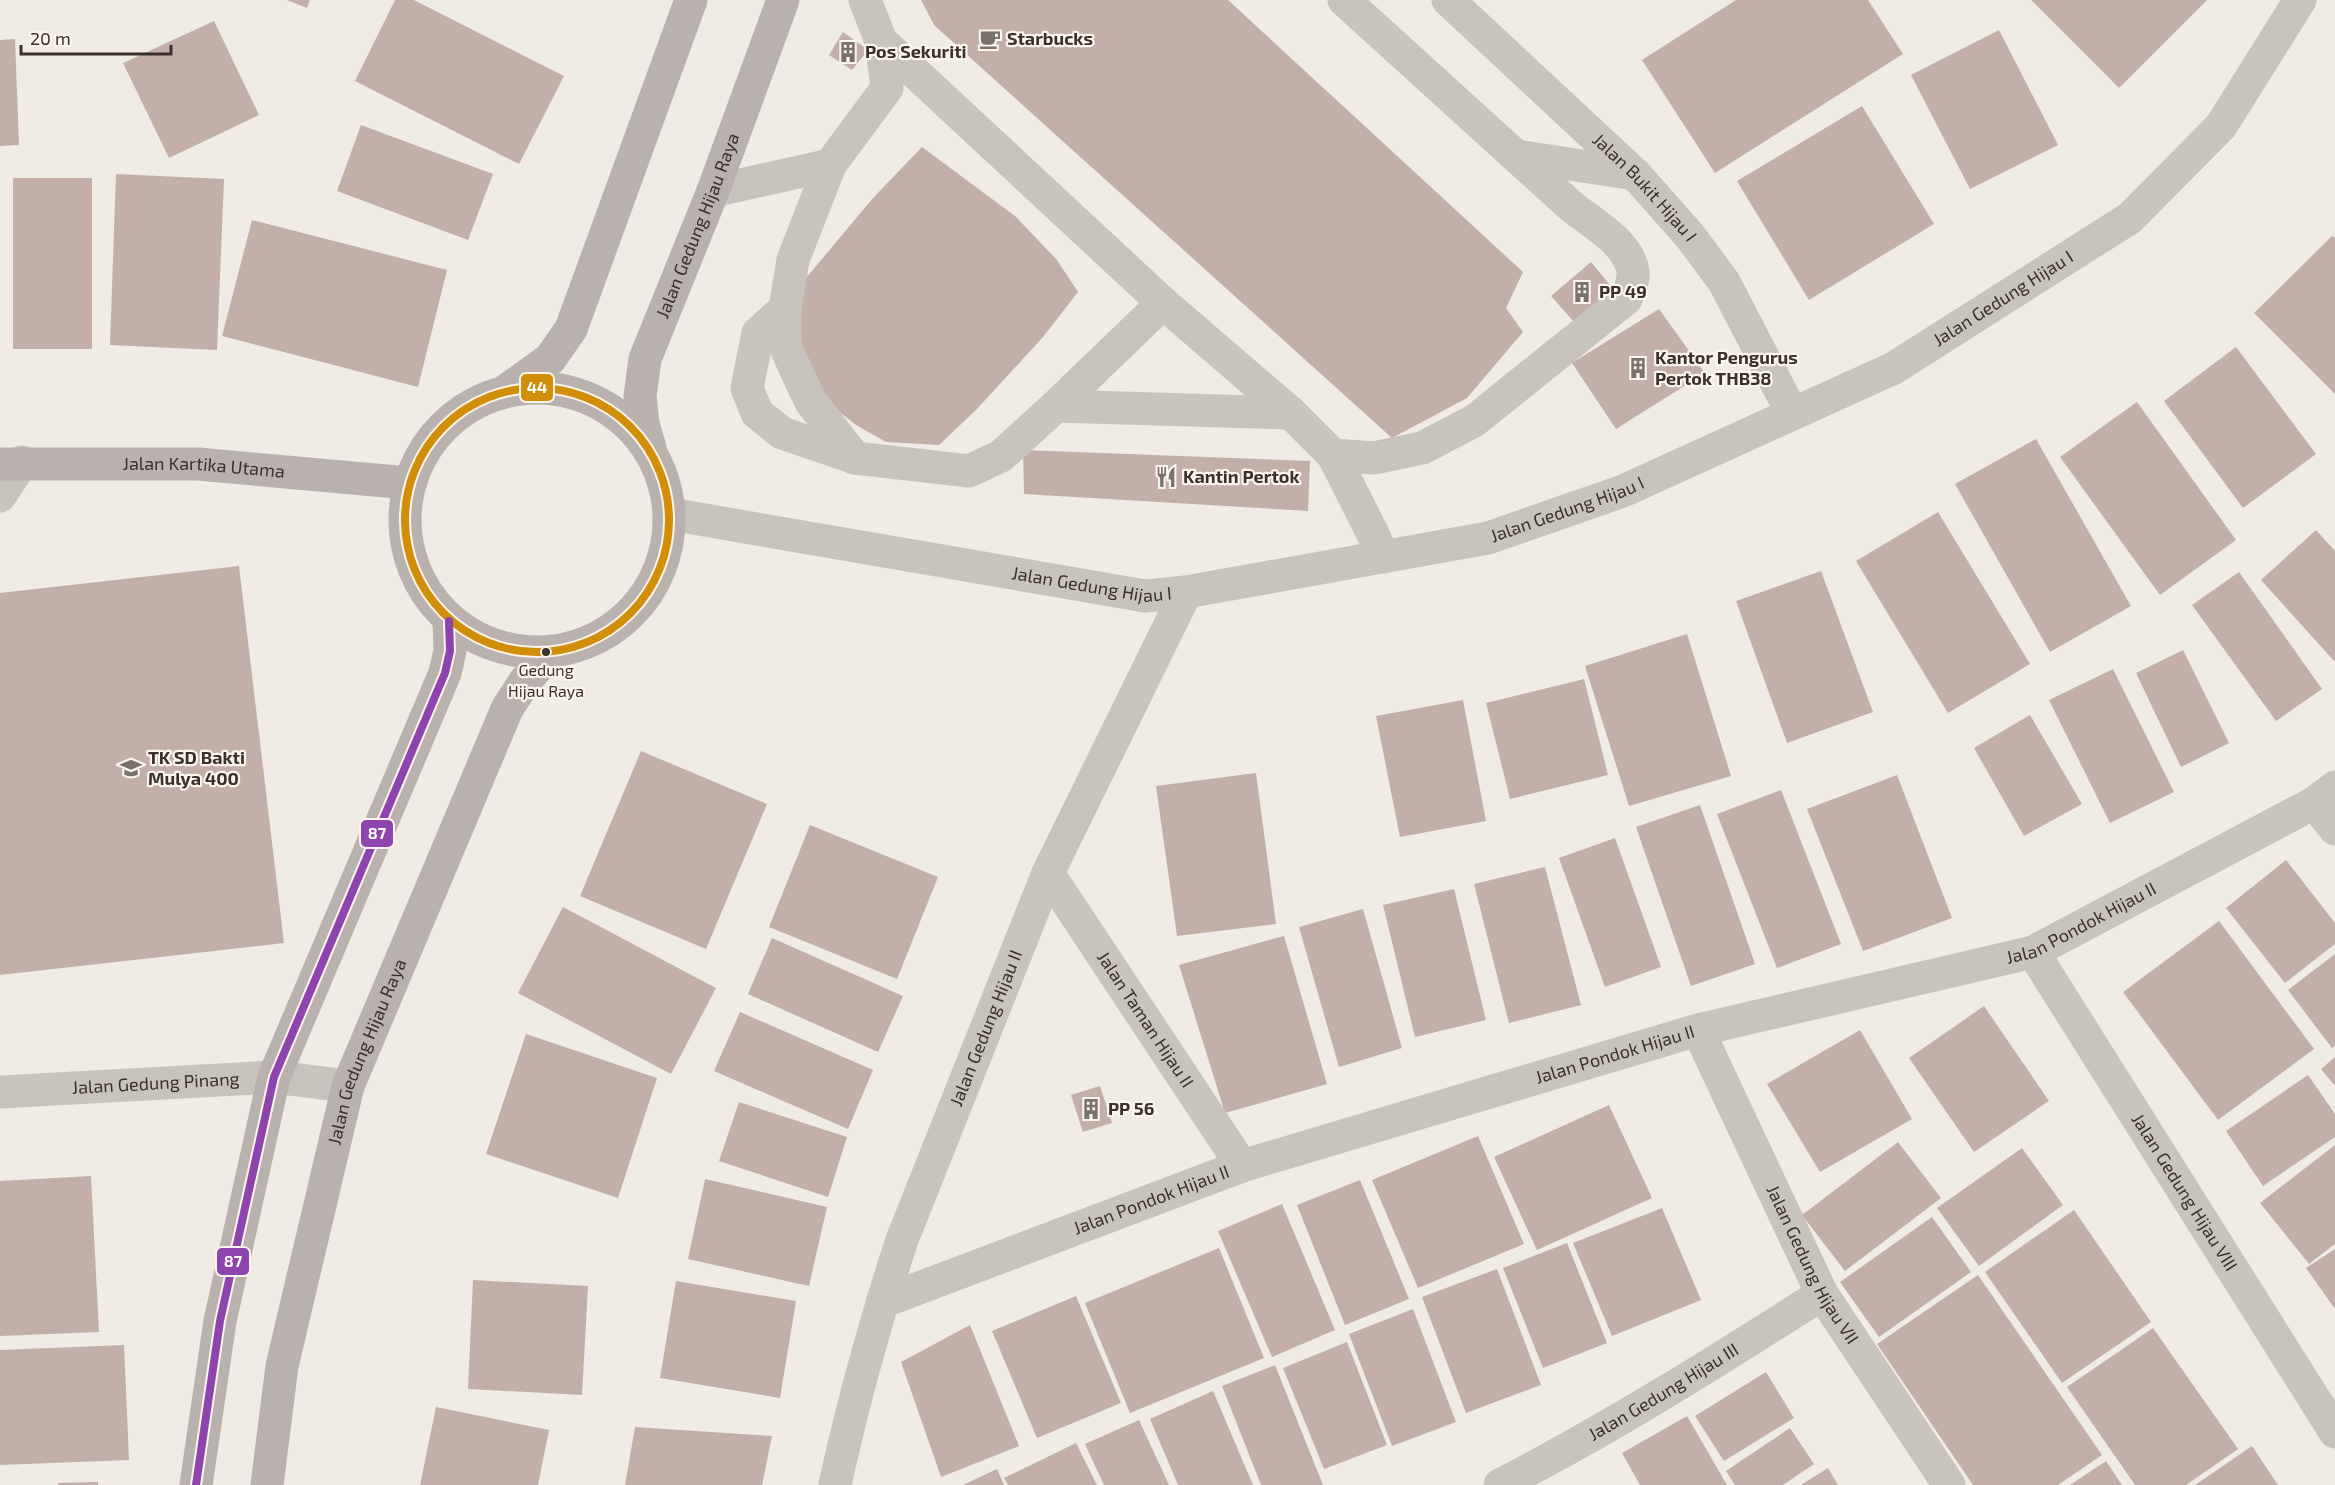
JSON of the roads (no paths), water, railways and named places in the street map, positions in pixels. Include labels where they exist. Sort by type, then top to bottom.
[{"type":"main road","points":[[507,390],[549,387],[590,398],[626,420],[652,454],[664,483],[670,514],[666,554],[650,591],[625,621],[591,642],[552,652],[515,651],[480,640],[449,621],[424,591],[409,557],[403,520],[408,483],[422,451],[444,423],[474,402],[507,390],[550,359],[571,329],[692,0]]},
{"type":"main road","name":"Jalan Gedung Hijau Raya","points":[[652,454],[643,424],[640,396],[645,359],[712,190],[783,0]]},
{"type":"main road","name":"Jalan Kartika Utama","points":[[11,463],[198,464],[408,483]]},
{"type":"main road","points":[[196,1485],[220,1321],[273,1077],[445,673],[450,651],[449,621]]},
{"type":"main road","name":"Jalan Gedung Hijau Raya","points":[[267,1485],[282,1366],[348,1086],[507,710],[525,681],[552,652]]},
{"type":"street","points":[[1333,455],[1374,458],[1422,448],[1474,421],[1626,298],[1632,285],[1633,271],[1625,253],[1611,237],[1571,206],[1344,0]]},
{"type":"street","name":"Jalan Bukit Hijau I","points":[[1448,0],[1635,174],[1690,236],[1724,282],[1792,413]]},
{"type":"street","name":"Jalan Gedung Hijau I","points":[[670,514],[1145,596],[1186,592],[1488,538],[1623,491],[1894,368],[2130,218],[2221,126],[2300,0]]},
{"type":"street","points":[[855,458],[811,402],[799,377],[785,346],[785,309],[793,260],[830,165],[887,88],[881,42],[868,2]]},
{"type":"street","points":[[881,42],[1163,303],[1291,413],[1333,455],[1383,557]]},
{"type":"street","points":[[1517,156],[1635,174]]},
{"type":"street","points":[[712,190],[830,165]]},
{"type":"street","points":[[785,309],[758,333],[747,388],[757,413],[782,433],[855,458],[969,471],[1001,456],[1163,303]]},
{"type":"street","points":[[1056,406],[1291,413]]},
{"type":"street","points":[[0,496],[11,463]]},
{"type":"street","name":"Jalan Gedung Hijau II","points":[[835,1485],[848,1424],[902,1240],[1048,873],[1186,592]]},
{"type":"street","points":[[2324,795],[2335,830]]},
{"type":"street","name":"Jalan Pondok Hijau II","points":[[882,1302],[1242,1166],[1698,1030],[2033,952],[2324,795]]},
{"type":"street","name":"Jalan Taman Hijau II","points":[[1048,873],[1242,1166]]},
{"type":"street","name":"Jalan Gedung Hijau VIII","points":[[2033,952],[2335,1432]]},
{"type":"street","name":"Jalan Gedung Hijau VII","points":[[1698,1030],[1822,1294],[1948,1485]]},
{"type":"street","name":"Jalan Gedung Pinang","points":[[0,1092],[273,1077],[348,1086]]},
{"type":"street","name":"Jalan Gedung Hijau III","points":[[1500,1485],[1547,1461],[1687,1380],[1822,1294]]},
{"type":"place","name":"Starbucks","points":[[990,39]]},
{"type":"place","name":"Pos Sekuriti","points":[[848,52]]},
{"type":"place","name":"PP 49","points":[[1582,292]]},
{"type":"place","name":"Kantor Pengurus Pertok THB38","points":[[1638,368]]},
{"type":"place","name":"Kantin Pertok","points":[[1166,477]]},
{"type":"place","name":"Gedung Hijau Raya","points":[[546,652]]},
{"type":"place","name":"TK SD Bakti Mulya 400","points":[[131,768]]},
{"type":"place","name":"PP 56","points":[[1091,1109]]}]
